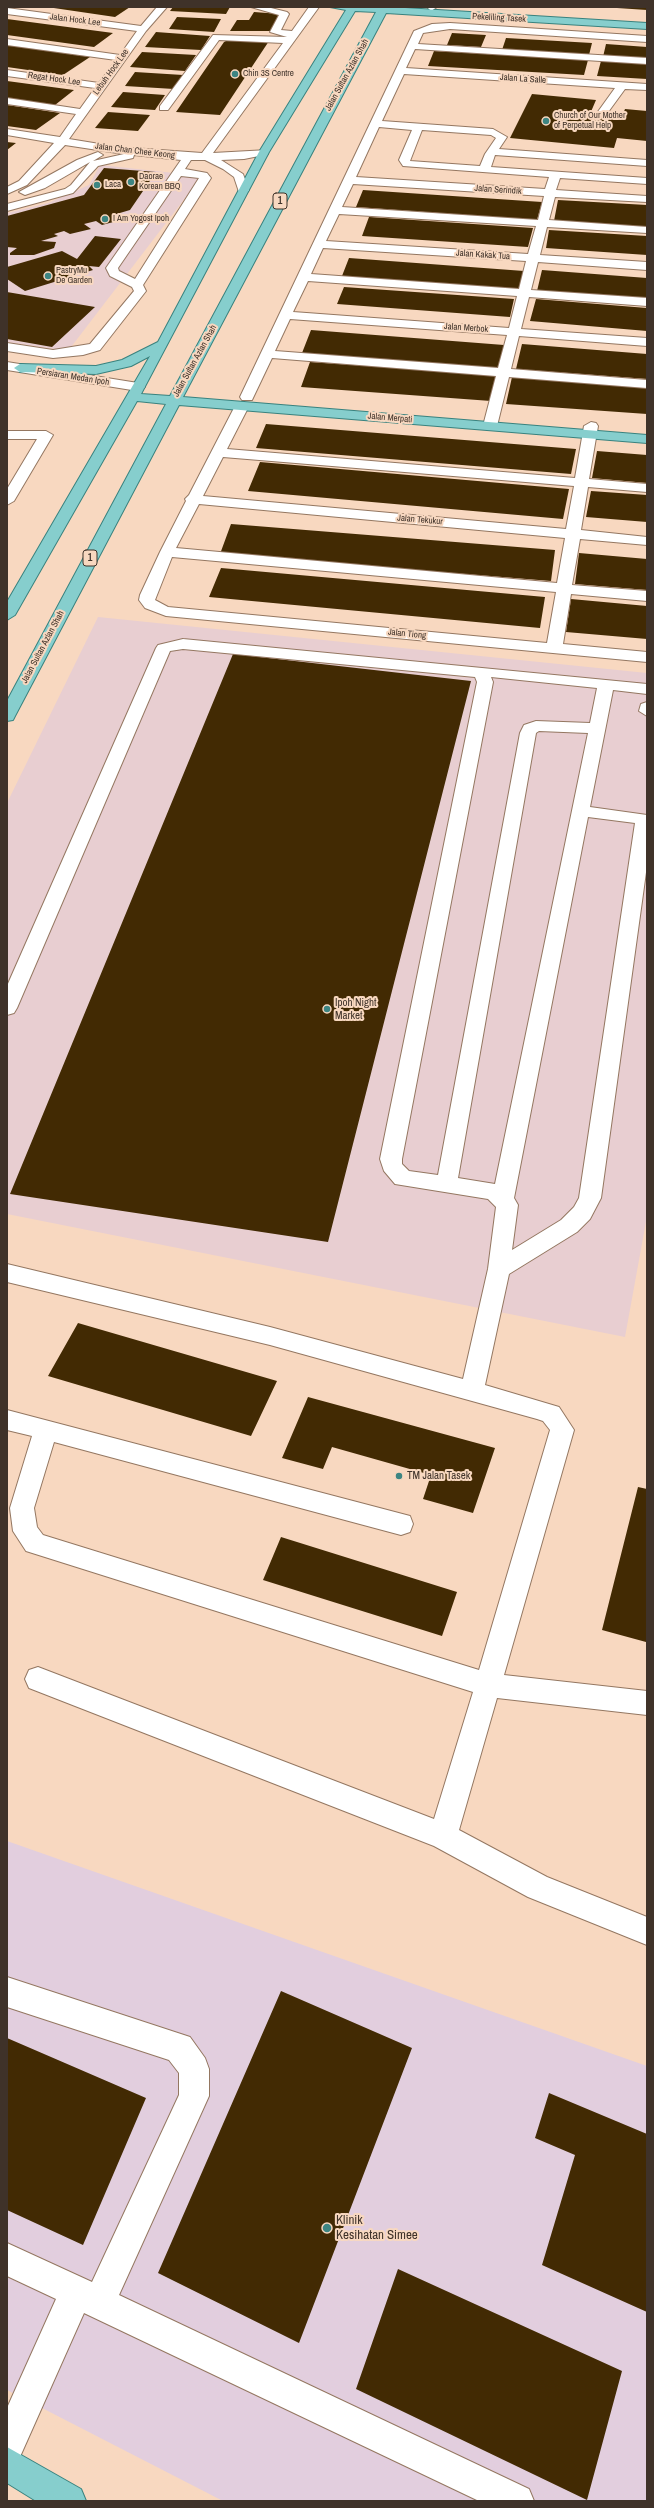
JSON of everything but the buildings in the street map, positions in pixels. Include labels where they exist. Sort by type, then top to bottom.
[{"type":"main road","points":[[334,7],[369,7],[383,9]]},
{"type":"main road","name":"Pekeliling Tasek","points":[[409,7],[430,7],[647,22]]},
{"type":"main road","points":[[7,615],[163,344],[264,152],[307,79],[353,8]]},
{"type":"main road","name":"Pekeliling Tasek","points":[[353,8],[383,9],[461,16],[647,26]]},
{"type":"main road","name":"Jalan Sultan Azlan Shah","points":[[7,716],[383,9]]},
{"type":"main road","points":[[394,20],[409,17],[461,16]]},
{"type":"main road","points":[[365,44],[386,25]]},
{"type":"main road","points":[[13,367],[96,370],[126,363],[163,344]]},
{"type":"main road","name":"Jalan Merpati","points":[[135,392],[590,430],[647,439]]},
{"type":"main road","name":"Jalan Merpati","points":[[590,430],[647,430]]},
{"type":"main road","points":[[7,2464],[68,2501]]},
{"type":"street","name":"Lebuh Hock Lee","points":[[7,191],[23,184],[63,140],[143,29],[161,7]]},
{"type":"street","points":[[256,7],[284,14],[275,32],[294,37]]},
{"type":"street","points":[[243,190],[239,176],[228,167],[206,156],[294,37],[314,7]]},
{"type":"street","name":"Jalan Hock Lee","points":[[7,12],[143,29]]},
{"type":"street","points":[[647,61],[598,47],[441,26],[419,31],[244,402],[192,499],[167,552],[647,596]]},
{"type":"street","points":[[164,108],[216,37],[294,37]]},
{"type":"street","points":[[411,46],[598,47],[647,39]]},
{"type":"street","points":[[7,42],[122,58]]},
{"type":"street","points":[[588,83],[598,47]]},
{"type":"street","name":"Jalan La Salle","points":[[399,71],[647,87]]},
{"type":"street","name":"Regat Hock Lee","points":[[7,73],[101,86]]},
{"type":"street","points":[[602,113],[622,86]]},
{"type":"street","points":[[7,101],[83,112]]},
{"type":"street","points":[[374,124],[498,133],[502,137],[492,152],[484,170]]},
{"type":"street","points":[[418,127],[404,162],[484,170],[647,181]]},
{"type":"street","name":"Jalan Chan Chee Keong","points":[[7,132],[118,150],[188,157],[244,156],[264,152]]},
{"type":"street","points":[[7,198],[41,186],[85,160],[118,150]]},
{"type":"street","points":[[492,152],[647,163]]},
{"type":"street","points":[[7,208],[72,189],[89,169],[100,162],[148,153]]},
{"type":"street","points":[[7,347],[53,354],[92,349],[140,291],[137,285],[112,269],[180,171],[188,157]]},
{"type":"street","points":[[100,162],[137,165]]},
{"type":"street","points":[[137,285],[206,178],[203,175],[166,168]]},
{"type":"street","points":[[491,422],[555,174]]},
{"type":"street","name":"Jalan Serindik","points":[[348,180],[647,199]]},
{"type":"street","points":[[334,210],[647,230]]},
{"type":"street","name":"Jalan Kakak Tua","points":[[319,244],[647,266]]},
{"type":"street","points":[[303,277],[647,302]]},
{"type":"street","name":"Jalan Merbok","points":[[285,315],[647,342]]},
{"type":"street","points":[[267,354],[647,384]]},
{"type":"street","name":"Persiaran Medan Ipoh","points":[[13,367],[135,392]]},
{"type":"street","name":"Persiaran Medan Ipoh","points":[[7,378],[135,392]]},
{"type":"street","points":[[554,648],[590,430]]},
{"type":"street","points":[[7,435],[46,436],[7,501]]},
{"type":"street","points":[[218,452],[647,488]]},
{"type":"street","name":"Jalan Tekukur","points":[[192,499],[647,541]]},
{"type":"street","name":"Jalan Tiong","points":[[167,552],[147,600],[157,609],[166,611],[647,657]]},
{"type":"street","points":[[7,1008],[164,648],[183,644],[475,671],[647,689]]},
{"type":"street","points":[[472,1391],[499,1269],[508,1212],[507,1204],[503,1198],[495,1192],[447,1183],[403,1178],[391,1166],[390,1159],[485,682],[481,674],[475,671]]},
{"type":"street","points":[[503,1198],[606,684]]},
{"type":"street","points":[[447,1183],[528,733],[530,729],[536,726],[597,728]]},
{"type":"street","points":[[499,1269],[569,1226],[582,1213],[590,1198],[644,823],[641,819],[634,817],[580,811]]},
{"type":"street","points":[[7,1273],[270,1336],[541,1410],[550,1414],[558,1422],[562,1430],[560,1442],[443,1836]]},
{"type":"street","points":[[7,1420],[401,1524]]},
{"type":"street","points":[[46,1430],[22,1508],[25,1530],[35,1543],[488,1685],[647,1703]]},
{"type":"street","points":[[38,1679],[443,1836],[538,1887],[647,1931]]},
{"type":"street","points":[[7,1992],[179,2048],[194,2069],[194,2096],[7,2447]]},
{"type":"street","points":[[7,2259],[517,2501]]},
{"type":"shaded area","points":[[100,165],[202,176],[68,351],[7,342],[7,213],[48,203],[89,185]]},
{"type":"shaded area","name":"Ipoh Night Market","points":[[98,617],[647,673],[647,1216],[625,1337],[7,1214],[7,803]]},
{"type":"shaded area","name":"Klinik Kesihatan Simee","points":[[7,1841],[647,2066],[647,2501],[223,2501],[7,2390]]},
{"type":"place","name":"Chin 3S Centre","points":[[235,74]]},
{"type":"place","name":"Church of Our Mother of Perpetual Help","points":[[546,121]]},
{"type":"place","name":"Daorae Korean BBQ","points":[[131,182]]},
{"type":"place","name":"Laca","points":[[97,185]]},
{"type":"place","name":"I Am Yogost Ipoh","points":[[105,219]]},
{"type":"place","name":"PastryMu De Garden","points":[[48,276]]},
{"type":"place","name":"Ipoh Night Market","points":[[327,1009]]},
{"type":"place","name":"TM Jalan Tasek","points":[[399,1476]]},
{"type":"place","name":"Klinik Kesihatan Simee","points":[[327,2228]]}]
